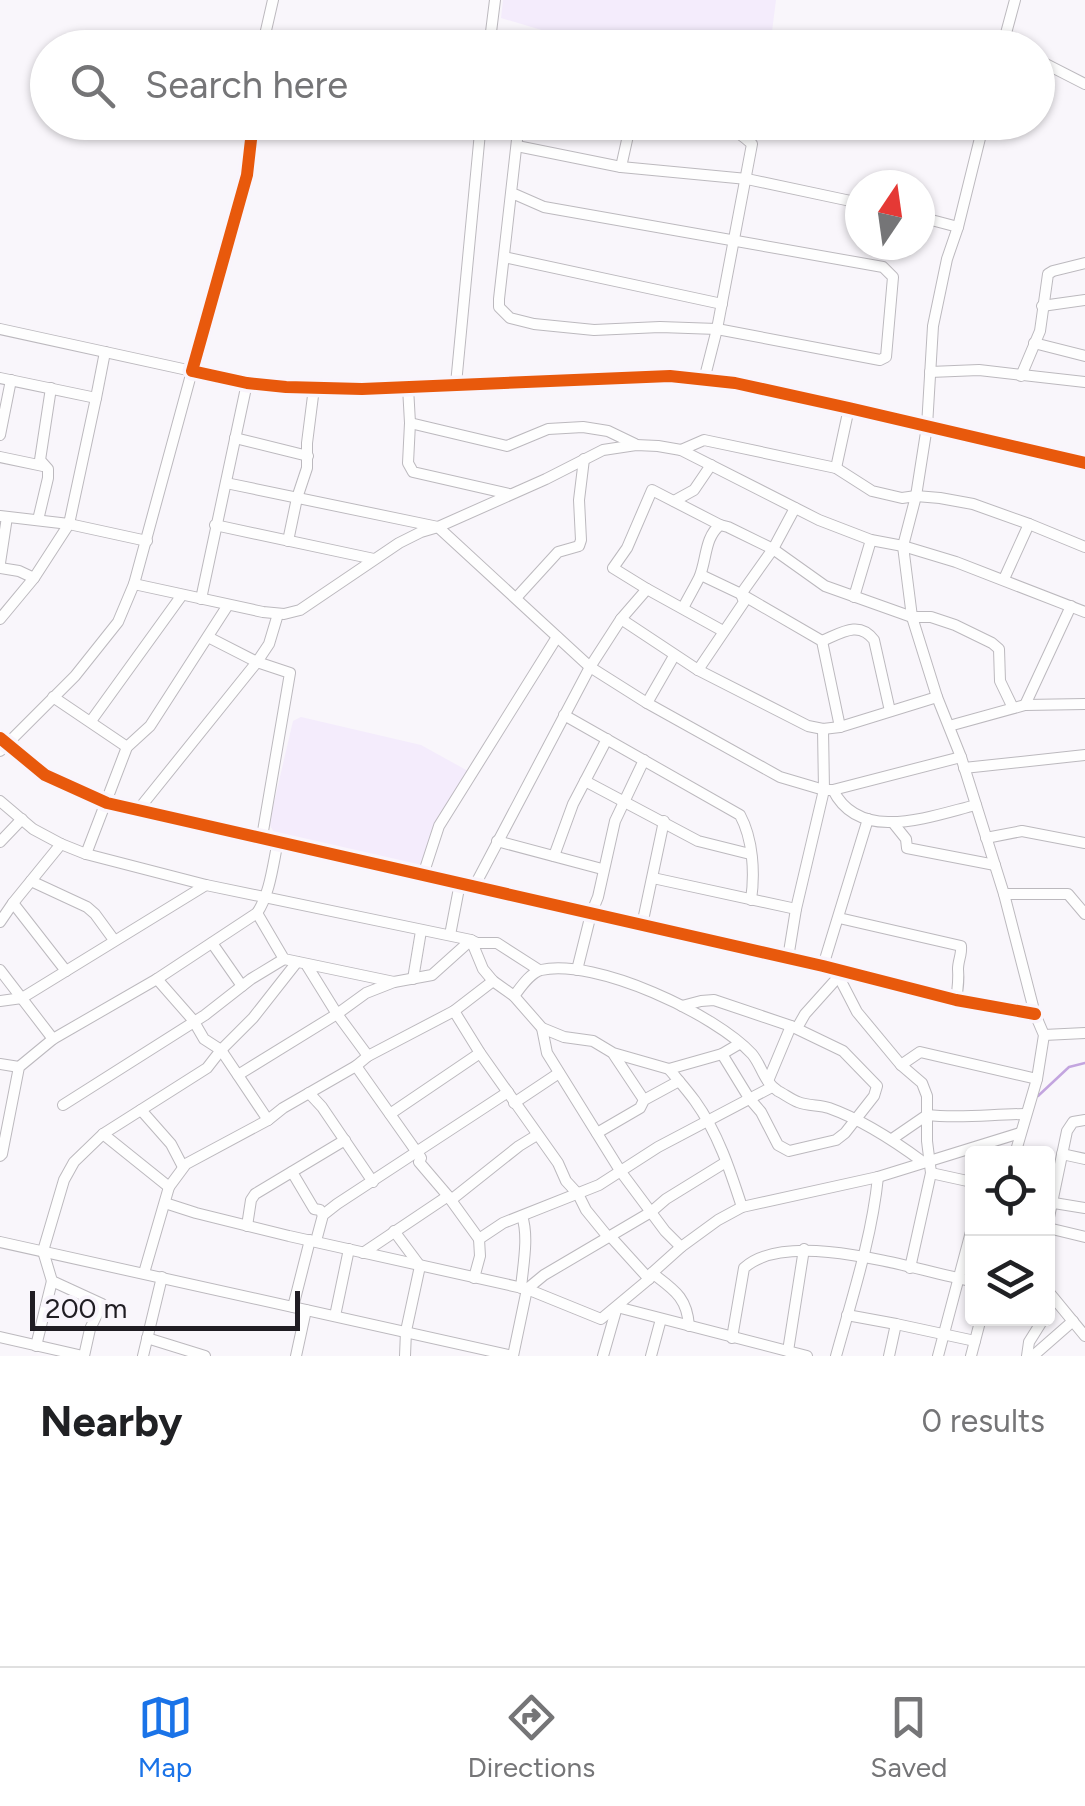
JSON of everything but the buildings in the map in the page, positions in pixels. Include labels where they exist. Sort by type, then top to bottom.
[{"type":"street","points":[[266,30],[273,0]]},
{"type":"street","points":[[491,30],[494,0]]},
{"type":"street","points":[[1009,30],[1015,0]]},
{"type":"street","points":[[1055,69],[1085,84]]},
{"type":"street","points":[[250,140],[247,175],[134,584],[118,622],[75,676],[2,744],[45,775],[107,802],[956,1000],[1035,1014]]},
{"type":"street","points":[[456,384],[480,140]]},
{"type":"street","points":[[512,193],[544,207],[883,267],[893,277],[886,357],[880,360],[717,329],[594,330],[510,318],[500,307],[517,140]]},
{"type":"street","points":[[621,168],[627,140]]},
{"type":"street","points":[[704,380],[747,179],[752,144],[748,140]]},
{"type":"street","points":[[980,140],[933,326],[927,426],[904,546],[912,617],[995,864],[1044,1035],[1037,1079],[1017,1146]]},
{"type":"street","points":[[516,146],[621,168],[747,179],[845,200]]},
{"type":"street","points":[[935,220],[958,227]]},
{"type":"street","points":[[504,256],[722,304]]},
{"type":"street","points":[[1021,376],[1040,331],[1048,274],[1085,264]]},
{"type":"street","points":[[1042,306],[1085,300]]},
{"type":"street","points":[[0,329],[247,383],[314,388],[670,376],[704,380],[849,408],[1085,463]]},
{"type":"street","points":[[1034,343],[1085,356]]},
{"type":"street","points":[[0,619],[34,578],[68,524],[105,352]]},
{"type":"street","points":[[930,372],[980,370],[1085,382]]},
{"type":"street","points":[[0,435],[5,379],[96,398]]},
{"type":"street","points":[[200,598],[247,383]]},
{"type":"street","points":[[408,387],[408,463],[414,472],[510,495]]},
{"type":"street","points":[[38,520],[48,478],[48,470],[40,460],[40,447],[51,388]]},
{"type":"street","points":[[288,541],[307,468],[306,444],[314,388]]},
{"type":"street","points":[[836,468],[849,408]]},
{"type":"street","points":[[410,423],[507,446],[548,429],[583,427],[608,431],[636,445]]},
{"type":"street","points":[[235,438],[308,456]]},
{"type":"street","points":[[681,450],[704,440],[836,468],[872,491],[902,498],[940,498],[973,504],[1085,548]]},
{"type":"street","points":[[134,584],[278,614],[300,610],[421,532],[546,479],[603,450],[636,445],[681,450],[819,520],[1004,580],[1085,612]]},
{"type":"street","points":[[0,456],[43,466]]},
{"type":"street","points":[[516,598],[558,552],[579,546],[582,540],[579,500],[584,459]]},
{"type":"street","points":[[674,502],[694,490],[711,464]]},
{"type":"street","points":[[226,483],[438,527],[590,668],[780,777],[829,790],[963,763],[1085,755]]},
{"type":"street","points":[[724,631],[614,568],[628,548],[652,490],[773,549],[825,586],[912,617],[931,617],[955,625],[992,643],[999,650],[1000,682],[1019,706]]},
{"type":"street","points":[[741,594],[773,549],[795,508]]},
{"type":"street","points":[[34,578],[0,566],[4,516],[147,540]]},
{"type":"street","points":[[1004,580],[1029,524]]},
{"type":"street","points":[[682,608],[701,575],[705,553],[720,525]]},
{"type":"street","points":[[215,526],[374,559]]},
{"type":"street","points":[[854,597],[871,540]]},
{"type":"street","points":[[701,575],[822,641],[840,727]]},
{"type":"street","points":[[474,887],[590,668],[621,619],[647,589]]},
{"type":"street","points":[[698,670],[744,602],[741,594]]},
{"type":"street","points":[[91,722],[182,595]]},
{"type":"street","points":[[86,854],[128,748],[150,726],[228,605]]},
{"type":"street","points":[[1019,706],[1071,606]]},
{"type":"street","points":[[138,810],[270,644],[278,614]]},
{"type":"street","points":[[621,619],[698,670],[808,726],[840,727],[937,697]]},
{"type":"street","points":[[822,641],[852,629],[870,634],[890,712]]},
{"type":"street","points":[[208,637],[257,662],[290,673],[262,837]]},
{"type":"street","points":[[424,875],[440,826],[557,637]]},
{"type":"street","points":[[648,703],[674,656]]},
{"type":"street","points":[[54,697],[128,748]]},
{"type":"street","points":[[949,726],[1019,706],[1085,704]]},
{"type":"street","points":[[564,715],[740,814],[747,828],[754,878],[751,900]]},
{"type":"street","points":[[788,958],[796,910],[829,790],[823,729]]},
{"type":"street","points":[[554,856],[567,818],[607,739]]},
{"type":"street","points":[[578,970],[615,822],[644,760]]},
{"type":"street","points":[[585,781],[698,841],[750,854]]},
{"type":"street","points":[[829,790],[847,810],[894,824],[976,805]]},
{"type":"street","points":[[0,801],[61,844],[86,854],[206,885],[497,943],[539,970],[578,970],[616,979],[707,1020],[754,1056],[770,1084],[798,1102],[830,1108],[926,1160]]},
{"type":"street","points":[[0,842],[22,819]]},
{"type":"street","points":[[823,966],[868,819]]},
{"type":"street","points":[[642,925],[664,821]]},
{"type":"street","points":[[894,824],[906,839],[907,848],[995,864]]},
{"type":"street","points":[[986,838],[1022,831],[1085,843]]},
{"type":"street","points":[[0,1156],[19,1067],[53,1040],[257,914],[262,908],[278,841]]},
{"type":"street","points":[[497,841],[602,869]]},
{"type":"street","points":[[0,922],[61,844]]},
{"type":"street","points":[[653,878],[796,910]]},
{"type":"street","points":[[31,881],[86,908],[114,940]]},
{"type":"street","points":[[450,935],[460,883]]},
{"type":"street","points":[[0,1001],[22,998],[206,885]]},
{"type":"street","points":[[1004,894],[1068,894],[1085,914]]},
{"type":"street","points":[[13,902],[66,971]]},
{"type":"street","points":[[257,914],[284,958],[394,982]]},
{"type":"street","points":[[838,918],[960,946],[956,1000]]},
{"type":"street","points":[[413,980],[422,931]]},
{"type":"street","points":[[238,1075],[366,994],[394,982],[432,974],[470,940]]},
{"type":"street","points":[[470,940],[492,981],[514,996],[542,1028],[564,1037],[593,1041],[612,1054],[670,1069],[722,1054],[739,1044]]},
{"type":"street","points":[[212,943],[242,986]]},
{"type":"street","points":[[63,1105],[204,1015],[284,958]]},
{"type":"street","points":[[301,962],[368,1056]]},
{"type":"street","points":[[36,1346],[52,1280],[43,1251],[64,1180],[74,1162],[103,1134],[207,1068],[301,962]]},
{"type":"street","points":[[0,970],[53,1040]]},
{"type":"street","points":[[514,996],[539,970]]},
{"type":"street","points":[[479,1239],[503,1223],[578,1194],[621,1172],[770,1084],[794,1027],[840,973]]},
{"type":"street","points":[[840,973],[848,998],[924,1088],[926,1160],[930,1173],[910,1268]]},
{"type":"street","points":[[157,979],[193,1020],[204,1040],[221,1050],[268,1120]]},
{"type":"street","points":[[144,1273],[169,1187],[183,1167],[268,1120],[368,1056],[454,1012],[492,981]]},
{"type":"street","points":[[682,1006],[714,1000],[794,1027],[848,1054],[877,1086],[874,1096],[845,1134],[836,1140],[789,1151],[778,1145],[722,1054]]},
{"type":"street","points":[[454,1012],[586,1210],[651,1276],[678,1293],[688,1310],[689,1326]]},
{"type":"street","points":[[542,1028],[547,1054],[621,1172],[681,1247]]},
{"type":"street","points":[[1044,1035],[1085,1033]]},
{"type":"street","points":[[901,1065],[920,1052],[1037,1079]]},
{"type":"street","points":[[390,1114],[480,1053]]},
{"type":"street","points":[[612,1054],[644,1100]]},
{"type":"street","points":[[0,1064],[19,1067]]},
{"type":"street","points":[[356,1066],[421,1158],[419,1162],[479,1239],[480,1256],[474,1278]]},
{"type":"street","points":[[670,1069],[707,1120],[742,1207]]},
{"type":"street","points":[[293,1307],[323,1215],[417,1153],[559,1073]]},
{"type":"street","points":[[597,1133],[678,1081]]},
{"type":"street","points":[[308,1093],[322,1107],[373,1182]]},
{"type":"street","points":[[142,1110],[171,1144],[183,1167]]},
{"type":"street","points":[[892,1139],[927,1116],[1026,1114]]},
{"type":"street","points":[[1055,1182],[1070,1125],[1085,1120]]},
{"type":"street","points":[[103,1134],[169,1187]]},
{"type":"street","points":[[165,1203],[246,1226],[524,1288],[601,1318],[617,1308],[681,1247],[742,1207],[878,1176],[1020,1134]]},
{"type":"street","points":[[363,1253],[537,1135]]},
{"type":"street","points":[[246,1226],[252,1197],[345,1140]]},
{"type":"street","points":[[1062,1154],[1085,1158]]},
{"type":"street","points":[[524,1288],[726,1162]]},
{"type":"street","points":[[292,1172],[314,1209],[323,1215]]},
{"type":"street","points":[[930,1173],[965,1180]]},
{"type":"street","points":[[836,1356],[862,1258],[878,1176]]},
{"type":"street","points":[[1055,1203],[1085,1208]]},
{"type":"street","points":[[0,1242],[513,1356],[524,1288],[522,1216]]},
{"type":"street","points":[[1055,1227],[1085,1237]]},
{"type":"street","points":[[394,1231],[420,1266],[405,1356]]},
{"type":"street","points":[[938,1356],[970,1236]]},
{"type":"street","points":[[788,1351],[804,1249]]},
{"type":"street","points":[[732,1338],[744,1268],[754,1261],[804,1249],[965,1280]]},
{"type":"street","points":[[335,1316],[349,1250]]},
{"type":"street","points":[[143,1356],[162,1278]]},
{"type":"street","points":[[0,1337],[84,1356],[102,1304],[52,1280]]},
{"type":"street","points":[[1056,1301],[1085,1336]]},
{"type":"street","points":[[617,1308],[732,1338],[764,1351],[807,1356]]},
{"type":"street","points":[[603,1356],[617,1308]]},
{"type":"street","points":[[296,1356],[306,1310]]},
{"type":"street","points":[[847,1316],[975,1342]]},
{"type":"street","points":[[651,1356],[661,1319]]},
{"type":"street","points":[[1030,1356],[1073,1321]]},
{"type":"street","points":[[889,1356],[896,1324]]},
{"type":"street","points":[[971,1356],[979,1326]]},
{"type":"street","points":[[1030,1356],[1030,1342],[1040,1326]]},
{"type":"street","points":[[147,1338],[201,1356]]},
{"type":"shaded area","points":[[503,0],[776,0],[772,30],[541,30],[501,18]]},
{"type":"shaded area","points":[[301,717],[421,745],[468,771],[427,859],[418,867],[274,832],[269,824],[293,721]]},
{"type":"waterway","points":[[1038,1096],[1069,1067],[1085,1063]]},
{"type":"cycle path","points":[[251,140],[247,175],[192,371],[247,383],[362,389],[670,376],[735,383],[1085,463]]},
{"type":"cycle path","points":[[0,738],[45,775],[107,803],[823,966],[956,1000],[1035,1014]]}]
